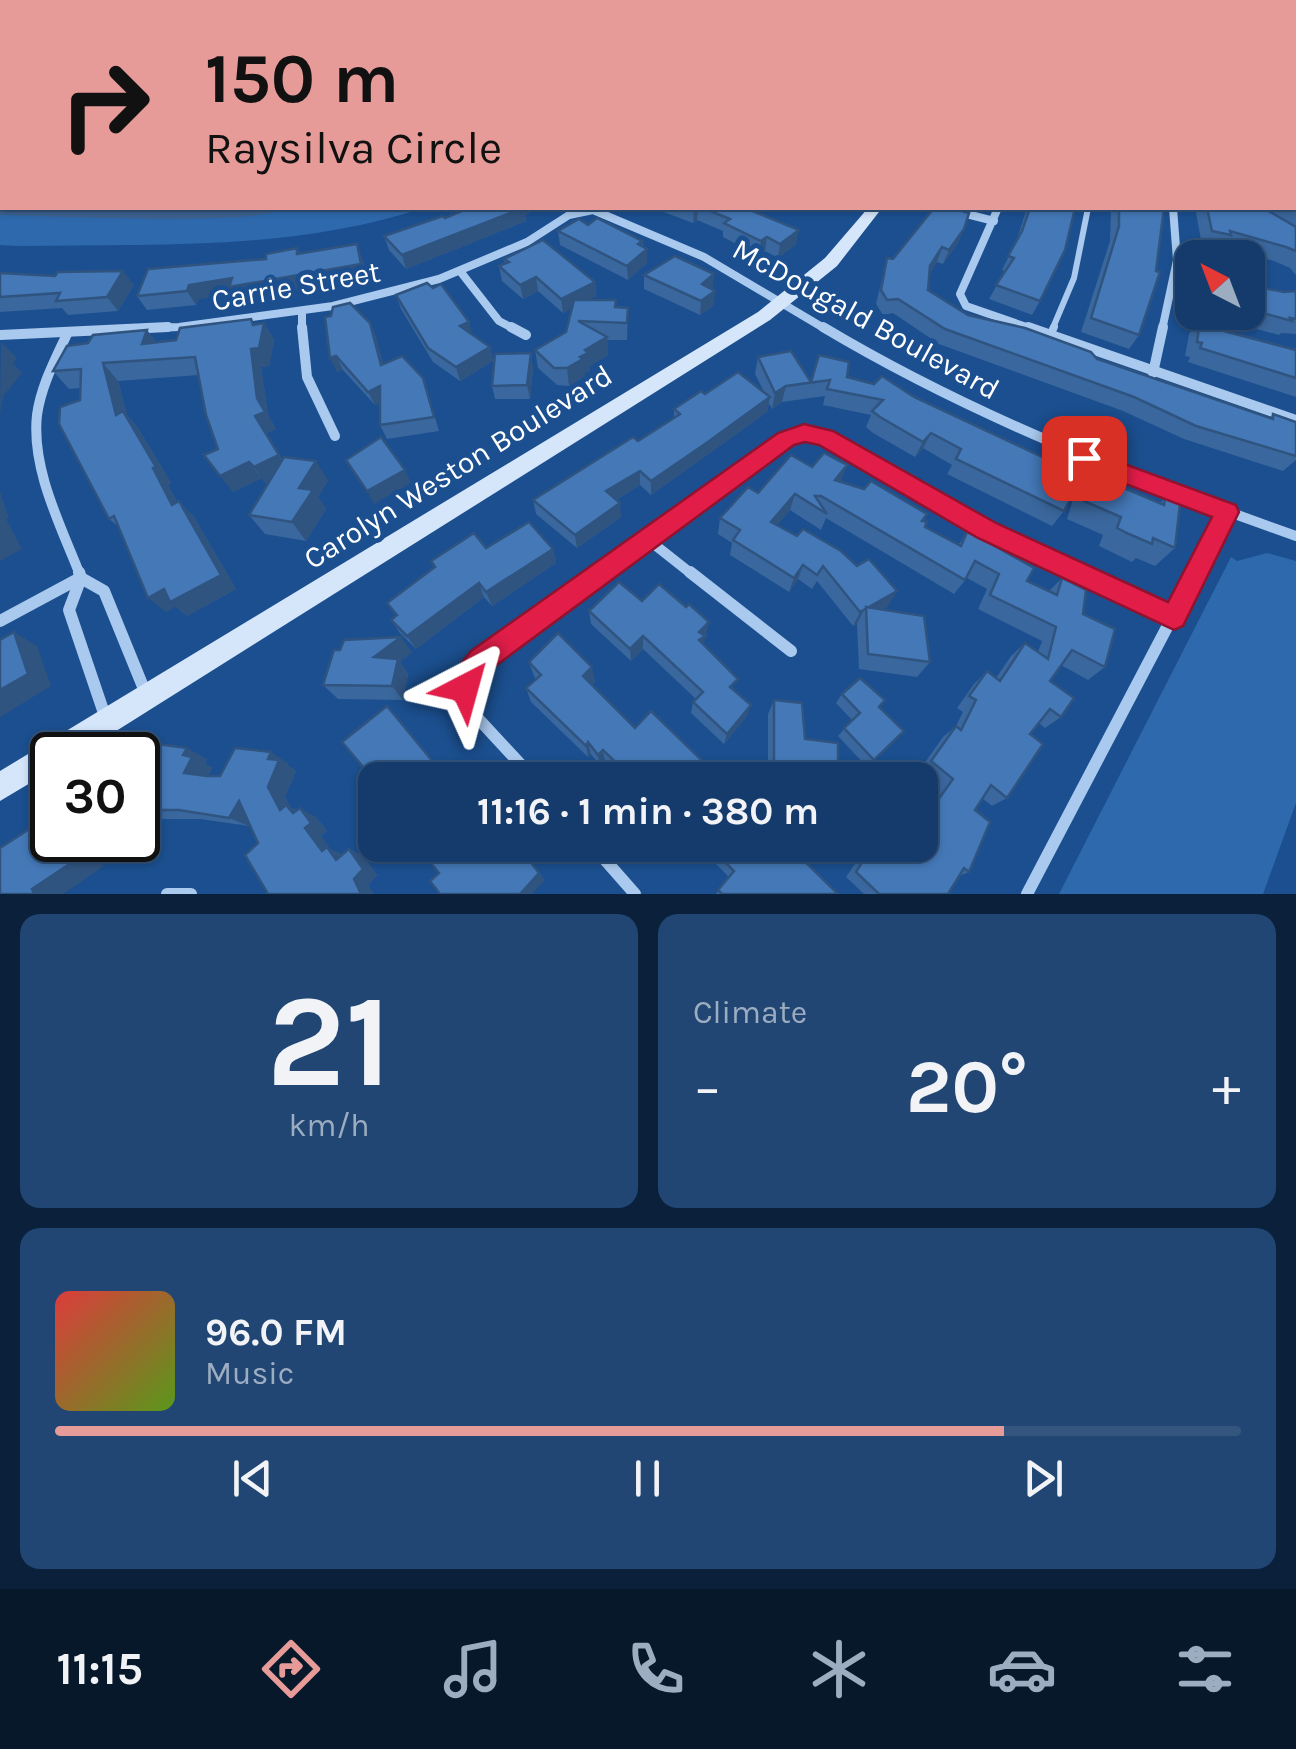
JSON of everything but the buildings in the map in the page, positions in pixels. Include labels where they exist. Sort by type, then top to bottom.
[{"type":"street","name":"McDougald Boulevard","points":[[581,210],[601,212],[667,240],[864,352],[1009,426],[1113,470],[1296,536]]},
{"type":"street","name":"Carrie Street","points":[[0,334],[180,327],[302,311],[400,291],[527,242],[581,210]]},
{"type":"street","name":"Carolyn Weston Boulevard","points":[[91,732],[782,303],[830,262],[873,210]]},
{"type":"street","points":[[956,210],[994,221]]},
{"type":"street","points":[[997,210],[960,294],[966,306],[1296,420]]},
{"type":"street","points":[[1173,210],[1175,240]]},
{"type":"street","points":[[1153,373],[1175,269]]},
{"type":"street","points":[[460,271],[498,322],[526,335]]},
{"type":"street","points":[[302,311],[302,368],[309,390],[335,436]]},
{"type":"street","points":[[67,334],[43,388],[37,416],[38,449],[52,506],[81,578],[104,592],[147,697]]},
{"type":"street","points":[[518,762],[472,712],[465,696],[468,677],[480,660],[650,542],[786,439],[816,434],[987,530],[1174,618]]},
{"type":"street","points":[[1027,894],[1227,512]]},
{"type":"street","points":[[650,542],[791,651]]},
{"type":"street","points":[[0,621],[81,578]]},
{"type":"street","points":[[81,578],[69,610],[107,722]]},
{"type":"street","name":"Carolyn Weston Boulevard","points":[[0,788],[30,769]]},
{"type":"street","points":[[607,862],[635,894]]},
{"type":"street","points":[[167,894],[191,894]]},
{"type":"lane","points":[[1050,336],[1074,278],[1088,210]]},
{"type":"shaded area","points":[[0,210],[416,210],[324,232],[273,238],[171,244],[0,245]]},
{"type":"shaded area","points":[[1267,553],[1296,561],[1296,803],[1263,894],[1059,894],[1231,557],[1237,561]]},
{"type":"waterway","points":[[133,210],[224,210]]},
{"type":"route","points":[[465,688],[480,660],[525,632],[786,439],[804,433],[825,437],[869,466],[987,530],[1174,618],[1227,512],[1084,458]]}]
